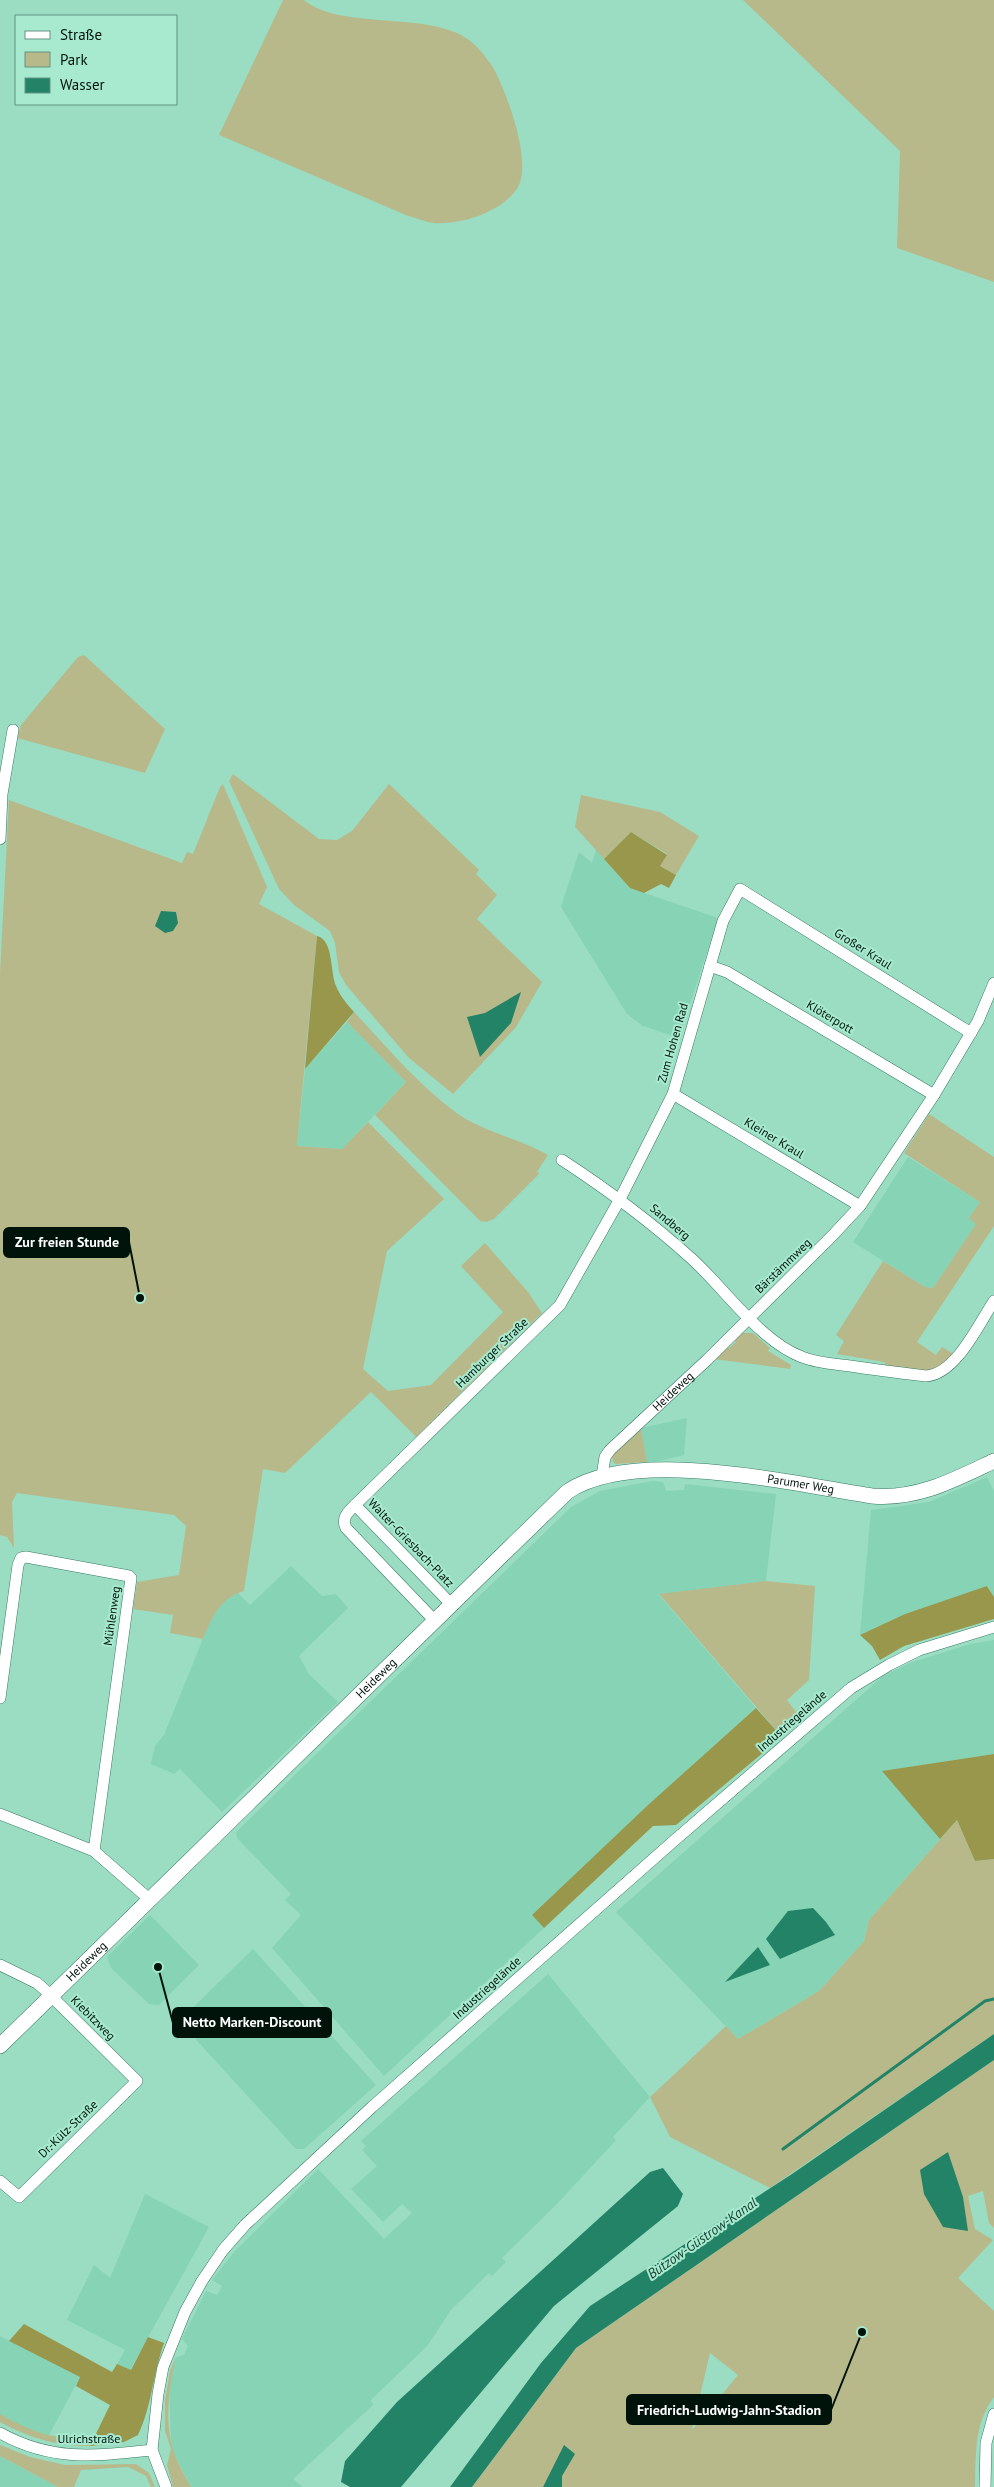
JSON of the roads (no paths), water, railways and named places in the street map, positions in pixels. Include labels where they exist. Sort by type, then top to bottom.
[{"type":"street","points":[[0,839],[2,794],[13,730]]},
{"type":"street","name":"Zum Hohen Rad","points":[[620,1199],[673,1094],[723,921],[740,889]]},
{"type":"street","name":"Großer Kraul","points":[[740,889],[971,1033]]},
{"type":"street","name":"Klöterpott","points":[[710,966],[727,972],[934,1095]]},
{"type":"street","name":"Bärstämmweg","points":[[750,1317],[860,1206],[934,1095],[971,1033],[986,1004],[994,983]]},
{"type":"street","name":"Kleiner Kraul","points":[[673,1094],[860,1206]]},
{"type":"street","name":"Sandberg","points":[[562,1160],[620,1199],[692,1259],[750,1317]]},
{"type":"street","name":"Hamburger Straße","points":[[355,1505],[560,1305],[620,1199]]},
{"type":"street","points":[[750,1317],[775,1342],[802,1358],[823,1363],[936,1376],[954,1362],[994,1301]]},
{"type":"street","name":"Heideweg","points":[[0,2046],[567,1492],[585,1481],[602,1476],[604,1457],[610,1450],[750,1317]]},
{"type":"street","name":"Parumer Weg","points":[[602,1476],[635,1470],[674,1468],[872,1496],[897,1497],[919,1493],[946,1484],[993,1464]]},
{"type":"street","name":"Walter-Griesbach-Platz","points":[[434,1620],[346,1528],[343,1523],[345,1516],[355,1505],[451,1604]]},
{"type":"street","name":"Mühlenweg","points":[[0,1698],[18,1564],[21,1558],[26,1557],[129,1576],[94,1851]]},
{"type":"street","name":"Industriegelände","points":[[166,2487],[152,2450],[163,2367],[185,2312],[223,2250],[278,2192],[669,1845],[852,1688],[888,1665],[919,1650],[994,1627]]},
{"type":"street","points":[[0,1814],[94,1851],[149,1899]]},
{"type":"street","name":"Kiebitzweg","points":[[0,1965],[37,1983],[138,2081]]},
{"type":"street","name":"Dr.-Külz-Straße","points":[[0,2181],[19,2197],[138,2081]]},
{"type":"street","points":[[985,2487],[986,2443],[994,2414]]},
{"type":"street","name":"Ulrichstraße","points":[[0,2433],[24,2446],[64,2455],[92,2456],[152,2450]]},
{"type":"water","points":[[161,911],[176,912],[178,923],[173,931],[165,933],[155,926]]},
{"type":"water","points":[[521,992],[511,1023],[480,1057],[467,1017],[485,1013]]},
{"type":"water","points":[[813,1908],[835,1935],[780,1959],[766,1939],[788,1911]]},
{"type":"water","points":[[758,1947],[770,1965],[725,1982]]},
{"type":"water","name":"Bützow-Güstrow-Kanal","points":[[994,2034],[994,2060],[576,2348],[472,2487],[450,2487],[541,2363],[590,2306],[792,2174]]},
{"type":"water","points":[[948,2152],[963,2197],[968,2231],[943,2227],[924,2194],[920,2170]]},
{"type":"water","points":[[663,2168],[683,2194],[678,2206],[554,2306],[401,2487],[350,2487],[341,2482],[345,2461],[397,2402],[650,2172]]},
{"type":"water","points":[[564,2445],[575,2454],[562,2476],[562,2487],[543,2487]]},
{"type":"waterway","points":[[783,2149],[985,2001],[994,1999]]},
{"type":"place","name":"Zur freien Stunde","points":[[140,1298]]},
{"type":"place","name":"Netto Marken-Discount","points":[[158,1967]]},
{"type":"place","name":"Friedrich-Ludwig-Jahn-Stadion","points":[[862,2332]]}]
